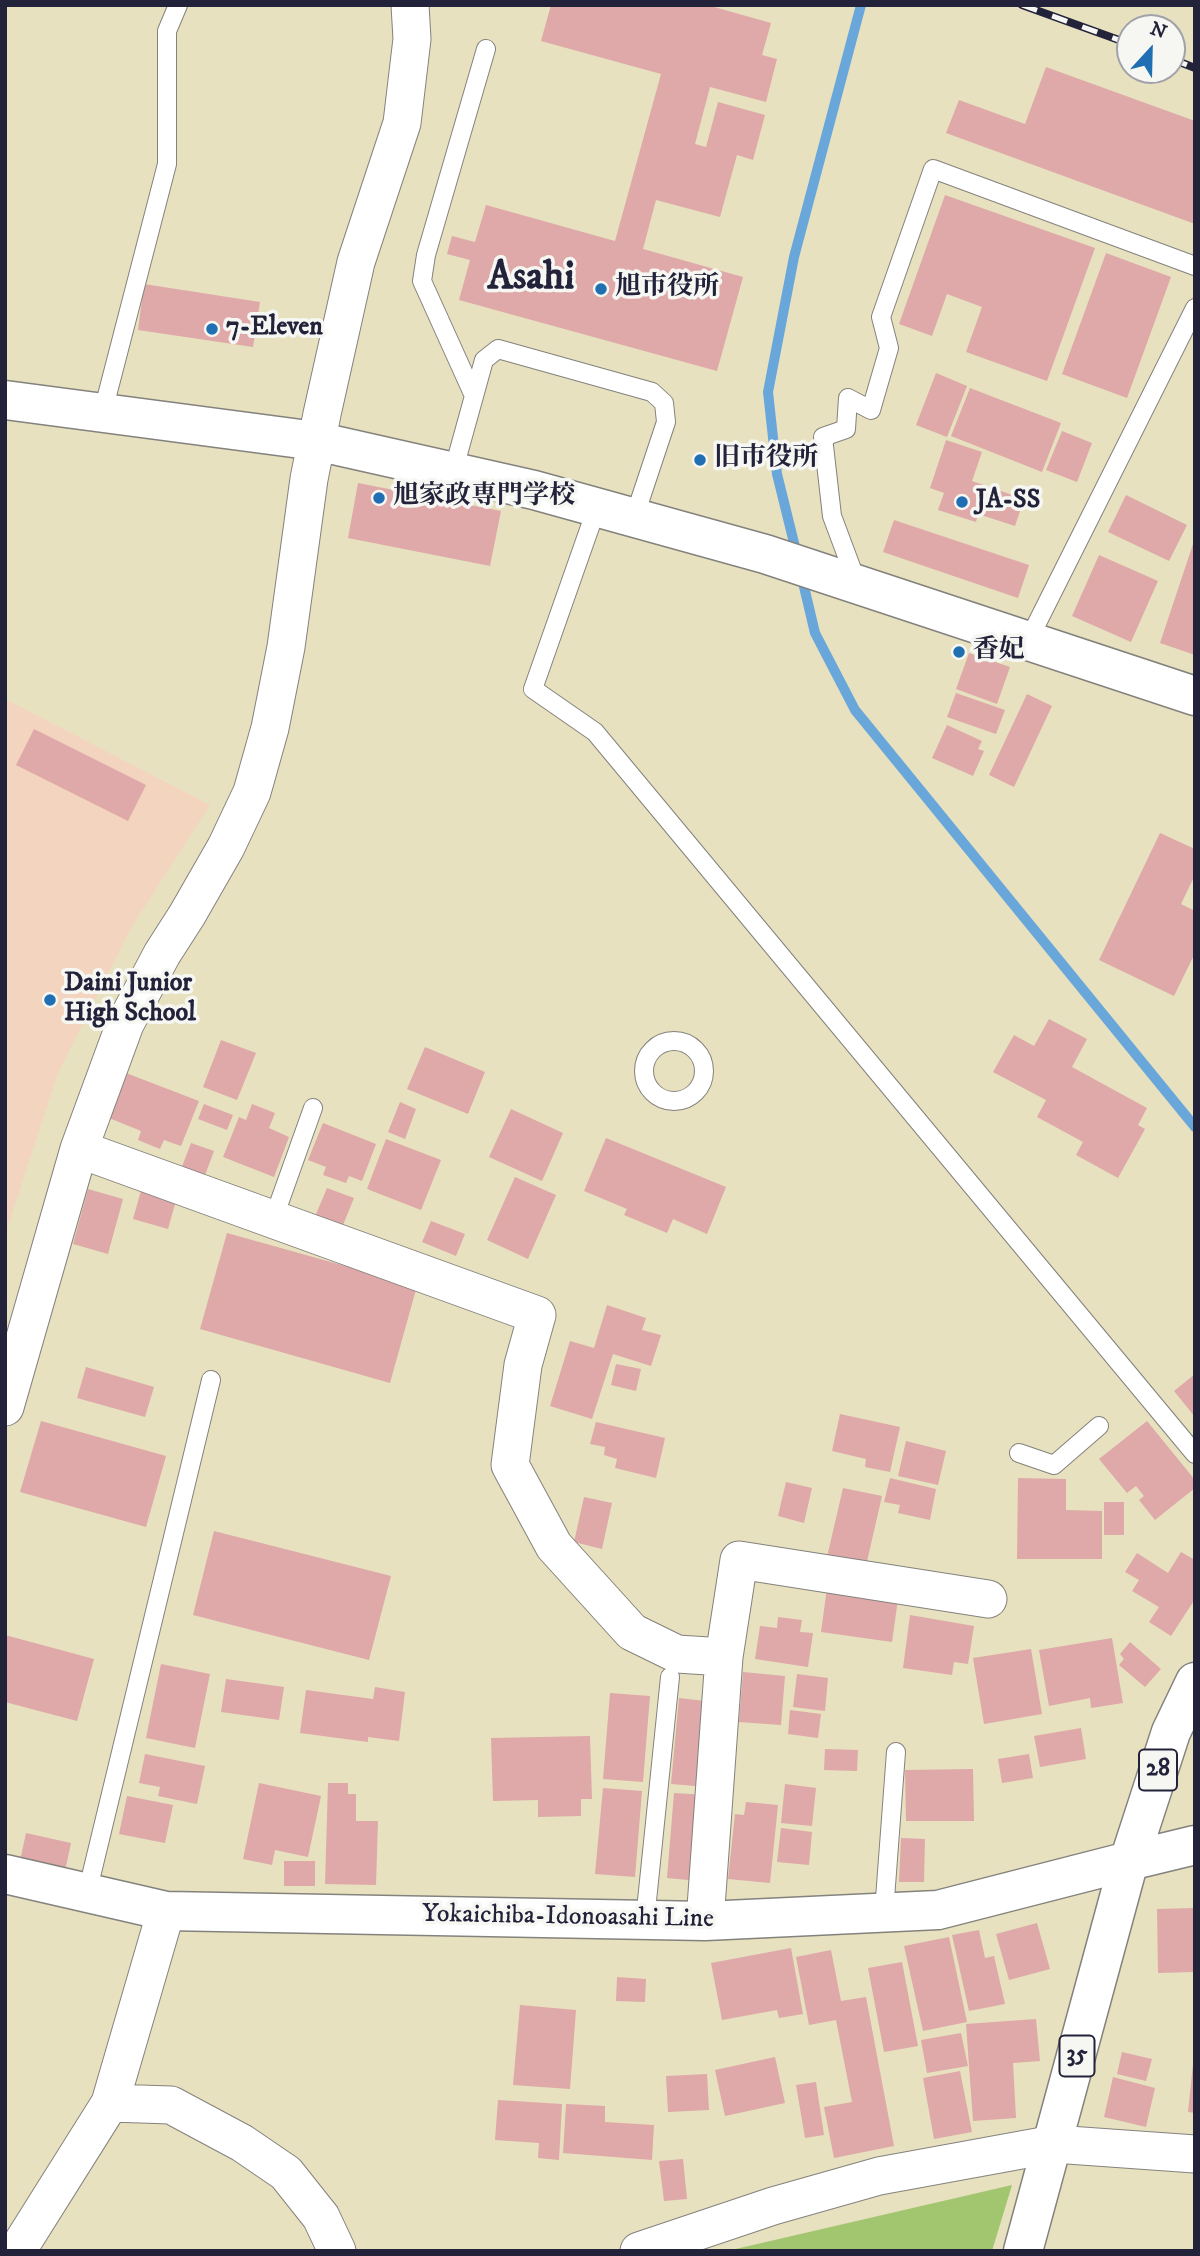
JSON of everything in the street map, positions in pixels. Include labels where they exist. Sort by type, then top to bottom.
[{"type":"main road","points":[[5,400],[316,441],[534,490],[765,554],[1195,696]]},
{"type":"main road","name":"28","points":[[1129,1861],[1171,1732],[1195,1682]]},
{"type":"main road","name":"Yokaichiba-Idonoasahi Line","points":[[5,1874],[166,1911],[705,1921],[938,1910],[1195,1845]]},
{"type":"main road","name":"35","points":[[1023,2251],[1129,1861]]},
{"type":"street","points":[[5,1407],[79,1149],[125,1024],[162,954],[226,847],[252,792],[270,728],[286,647],[316,441],[356,262],[402,123],[412,38],[410,5]]},
{"type":"street","points":[[79,1149],[537,1315],[523,1365],[510,1465],[554,1546],[632,1632],[677,1654],[724,1657]]},
{"type":"street","points":[[705,1921],[724,1657],[739,1560],[988,1599]]},
{"type":"street","points":[[17,2251],[110,2103],[166,1911]]},
{"type":"street","points":[[110,2103],[171,2105],[242,2143],[286,2173],[321,2217],[337,2251]]},
{"type":"street","points":[[639,2251],[772,2206],[879,2176],[1054,2144],[1195,2154]]},
{"type":"lane","points":[[103,411],[167,164],[167,31],[178,5]]},
{"type":"lane","points":[[474,396],[422,281],[426,255],[486,49]]},
{"type":"lane","points":[[845,580],[832,516],[823,438],[846,429],[848,398],[871,410],[889,348],[880,317],[933,169],[1195,266]]},
{"type":"lane","points":[[1028,641],[1195,308]]},
{"type":"lane","points":[[453,472],[484,360],[498,349],[652,392],[664,403],[666,422],[634,518]]},
{"type":"lane","points":[[597,507],[533,689],[594,732],[1195,1454]]},
{"type":"lane","points":[[273,1220],[313,1108]]},
{"type":"lane","points":[[88,1893],[211,1380]]},
{"type":"lane","points":[[1019,1453],[1054,1465],[1099,1426]]},
{"type":"lane","points":[[645,1920],[670,1677]]},
{"type":"lane","points":[[884,1912],[897,1752]]},
{"type":"shaded area","name":"Daini Junior High School","points":[[5,699],[210,805],[131,928],[58,1073],[5,1235]]},
{"type":"green space","points":[[1012,2185],[992,2251],[727,2251]]},
{"type":"building","points":[[551,5],[707,5],[771,23],[762,55],[777,59],[766,102],[710,87],[695,144],[706,147],[718,102],[765,115],[753,160],[737,155],[720,217],[656,200],[643,249],[743,277],[717,371],[459,300],[470,260],[447,254],[452,236],[475,242],[486,205],[615,241],[661,74],[541,41]]},
{"type":"building","points":[[1046,67],[1195,121],[1195,224],[946,133],[959,100],[1025,124]]},
{"type":"building","points":[[945,195],[1095,248],[1047,381],[966,352],[982,307],[947,294],[932,336],[899,324]]},
{"type":"building","points":[[1106,253],[1171,277],[1127,398],[1062,374]]},
{"type":"building","points":[[144,284],[260,302],[253,347],[138,330]]},
{"type":"building","points":[[936,373],[967,386],[947,437],[916,425]]},
{"type":"building","points":[[970,388],[1061,423],[1042,472],[951,436]]},
{"type":"building","points":[[1062,431],[1092,443],[1077,482],[1046,470]]},
{"type":"building","points":[[946,440],[982,452],[972,481],[1024,499],[1015,526],[978,514],[976,522],[938,510],[944,493],[930,488]]},
{"type":"building","points":[[358,483],[501,511],[490,566],[348,538]]},
{"type":"building","points":[[1126,495],[1187,525],[1169,561],[1108,532]]},
{"type":"building","points":[[894,520],[1029,565],[1018,598],[883,552]]},
{"type":"building","points":[[1195,538],[1195,655],[1160,643]]},
{"type":"building","points":[[1099,555],[1158,581],[1131,642],[1072,616]]},
{"type":"building","points":[[969,653],[1010,667],[997,704],[956,689]]},
{"type":"building","points":[[956,693],[1005,710],[996,734],[947,717]]},
{"type":"building","points":[[1027,694],[1052,706],[1014,787],[989,775]]},
{"type":"building","points":[[947,725],[982,741],[978,749],[984,751],[973,776],[932,758]]},
{"type":"building","points":[[34,729],[146,785],[128,821],[16,765]]},
{"type":"building","points":[[1160,833],[1195,849],[1195,875],[1181,904],[1195,911],[1195,953],[1174,996],[1099,960]]},
{"type":"building","points":[[1049,1019],[1087,1039],[1072,1067],[1147,1108],[1138,1125],[1145,1129],[1118,1178],[1076,1155],[1083,1142],[1037,1117],[1046,1100],[993,1072],[1014,1035],[1034,1046]]},
{"type":"building","points":[[221,1040],[256,1053],[237,1100],[203,1087]]},
{"type":"building","points":[[425,1047],[485,1072],[468,1114],[407,1089]]},
{"type":"building","points":[[126,1073],[199,1101],[181,1146],[164,1140],[160,1149],[138,1140],[141,1131],[109,1118]]},
{"type":"building","points":[[400,1102],[416,1109],[405,1139],[388,1132]]},
{"type":"building","points":[[204,1104],[233,1115],[227,1130],[198,1119]]},
{"type":"building","points":[[252,1104],[275,1113],[269,1128],[289,1137],[274,1177],[223,1157],[239,1117],[246,1120]]},
{"type":"building","points":[[511,1109],[563,1133],[542,1181],[489,1157]]},
{"type":"building","points":[[323,1123],[376,1144],[362,1181],[349,1176],[346,1183],[323,1175],[326,1167],[308,1160]]},
{"type":"building","points":[[606,1138],[726,1187],[707,1234],[673,1219],[667,1233],[624,1215],[627,1209],[584,1191]]},
{"type":"building","points":[[386,1139],[441,1160],[421,1210],[367,1189]]},
{"type":"building","points":[[191,1143],[214,1151],[204,1178],[181,1169]]},
{"type":"building","points":[[515,1177],[556,1195],[528,1259],[487,1240]]},
{"type":"building","points":[[142,1187],[177,1197],[168,1229],[133,1219]]},
{"type":"building","points":[[327,1188],[354,1198],[341,1230],[314,1219]]},
{"type":"building","points":[[88,1189],[123,1199],[108,1254],[73,1244]]},
{"type":"building","points":[[431,1221],[465,1234],[456,1256],[422,1242]]},
{"type":"building","points":[[227,1233],[417,1286],[390,1383],[200,1329]]},
{"type":"building","points":[[607,1305],[646,1318],[642,1330],[661,1335],[651,1366],[613,1354],[592,1419],[550,1406],[570,1341],[594,1348]]},
{"type":"building","points":[[616,1364],[641,1369],[636,1391],[611,1385]]},
{"type":"building","points":[[86,1367],[154,1387],[145,1417],[77,1398]]},
{"type":"building","points":[[1195,1374],[1195,1417],[1174,1391]]},
{"type":"building","points":[[840,1414],[900,1427],[890,1472],[865,1467],[866,1459],[832,1451]]},
{"type":"building","points":[[41,1421],[166,1456],[146,1527],[20,1492]]},
{"type":"building","points":[[1147,1421],[1195,1480],[1195,1488],[1155,1520],[1139,1500],[1144,1496],[1136,1486],[1127,1493],[1099,1459]]},
{"type":"building","points":[[596,1422],[665,1438],[656,1478],[615,1468],[617,1459],[604,1455],[605,1447],[590,1444]]},
{"type":"building","points":[[906,1441],[946,1451],[938,1485],[898,1476]]},
{"type":"building","points":[[890,1478],[936,1489],[930,1520],[898,1513],[900,1505],[884,1502]]},
{"type":"building","points":[[1018,1478],[1066,1479],[1066,1510],[1102,1511],[1102,1559],[1017,1559]]},
{"type":"building","points":[[786,1482],[812,1488],[804,1523],[778,1516]]},
{"type":"building","points":[[843,1488],[882,1496],[866,1566],[827,1557]]},
{"type":"building","points":[[584,1497],[612,1503],[602,1549],[574,1542]]},
{"type":"building","points":[[1104,1502],[1124,1502],[1124,1535],[1104,1535]]},
{"type":"building","points":[[214,1531],[391,1576],[369,1660],[193,1615]]},
{"type":"building","points":[[1181,1552],[1195,1560],[1195,1599],[1171,1636],[1149,1622],[1159,1607],[1132,1591],[1139,1580],[1125,1572],[1137,1553],[1168,1573]]},
{"type":"building","points":[[827,1588],[898,1599],[892,1642],[821,1632]]},
{"type":"building","points":[[910,1615],[974,1626],[968,1664],[954,1662],[952,1675],[903,1668]]},
{"type":"building","points":[[778,1617],[802,1620],[800,1632],[813,1633],[808,1667],[755,1659],[760,1626],[777,1628]]},
{"type":"building","points":[[5,1635],[94,1659],[77,1721],[5,1702]]},
{"type":"building","points":[[1112,1638],[1123,1703],[1091,1708],[1090,1698],[1049,1706],[1039,1650]]},
{"type":"building","points":[[1130,1642],[1161,1669],[1145,1687],[1119,1665],[1124,1659],[1120,1654]]},
{"type":"building","points":[[1031,1649],[1042,1714],[984,1724],[973,1658]]},
{"type":"building","points":[[161,1664],[210,1674],[195,1748],[146,1738]]},
{"type":"building","points":[[743,1672],[785,1676],[781,1725],[739,1722]]},
{"type":"building","points":[[797,1674],[828,1678],[825,1711],[793,1707]]},
{"type":"building","points":[[226,1679],[284,1687],[279,1720],[221,1712]]},
{"type":"building","points":[[375,1687],[405,1692],[399,1741],[368,1737],[368,1742],[300,1733],[306,1690],[373,1699]]},
{"type":"building","points":[[610,1693],[650,1696],[643,1782],[603,1779]]},
{"type":"building","points":[[679,1698],[714,1702],[707,1787],[671,1784]]},
{"type":"building","points":[[790,1710],[821,1714],[818,1738],[788,1734]]},
{"type":"building","points":[[1081,1728],[1086,1759],[1040,1767],[1034,1736]]},
{"type":"building","points":[[590,1736],[592,1799],[581,1799],[581,1816],[538,1817],[538,1800],[493,1801],[491,1738]]},
{"type":"building","points":[[825,1749],[858,1750],[857,1771],[824,1770]]},
{"type":"building","points":[[145,1754],[205,1766],[197,1804],[158,1796],[160,1787],[139,1783]]},
{"type":"building","points":[[1029,1754],[1033,1778],[1002,1783],[998,1759]]},
{"type":"building","points":[[973,1769],[974,1821],[906,1821],[905,1770]]},
{"type":"building","points":[[259,1783],[321,1796],[308,1857],[275,1850],[272,1865],[243,1859]]},
{"type":"building","points":[[328,1783],[348,1783],[348,1794],[356,1794],[356,1821],[378,1821],[376,1885],[325,1884]]},
{"type":"building","points":[[785,1784],[816,1788],[812,1826],[781,1823]]},
{"type":"building","points":[[603,1788],[642,1791],[635,1877],[595,1874]]},
{"type":"building","points":[[674,1793],[707,1795],[699,1881],[667,1878]]},
{"type":"building","points":[[127,1796],[173,1805],[165,1843],[119,1834]]},
{"type":"building","points":[[746,1802],[778,1805],[770,1883],[728,1879],[735,1814],[744,1815]]},
{"type":"building","points":[[781,1828],[812,1832],[809,1865],[777,1862]]},
{"type":"building","points":[[26,1833],[71,1843],[65,1871],[20,1861]]},
{"type":"building","points":[[901,1838],[925,1839],[924,1882],[899,1882]]},
{"type":"building","points":[[284,1861],[315,1861],[315,1886],[284,1886]]},
{"type":"building","points":[[1193,1908],[1194,1972],[1158,1973],[1157,1909]]},
{"type":"building","points":[[1037,1923],[1050,1969],[1009,1980],[996,1934]]},
{"type":"building","points":[[979,1930],[985,1958],[994,1956],[1005,2004],[969,2011],[952,1935]]},
{"type":"building","points":[[949,1937],[967,2022],[923,2031],[904,1946]]},
{"type":"building","points":[[791,1948],[803,2014],[779,2018],[777,2010],[722,2020],[711,1963]]},
{"type":"building","points":[[831,1950],[841,2001],[866,1997],[894,2146],[834,2158],[824,2107],[852,2102],[836,2020],[809,2025],[796,1957]]},
{"type":"building","points":[[902,1962],[918,2046],[884,2052],[868,1968]]},
{"type":"building","points":[[617,1977],[646,1979],[645,2002],[616,2001]]},
{"type":"building","points":[[520,2005],[576,2010],[570,2089],[513,2085]]},
{"type":"building","points":[[1036,2019],[1040,2061],[1013,2063],[1016,2118],[973,2121],[966,2024]]},
{"type":"building","points":[[961,2033],[968,2066],[927,2073],[921,2040]]},
{"type":"building","points":[[1122,2052],[1152,2059],[1146,2081],[1117,2074]]},
{"type":"building","points":[[775,2057],[785,2103],[725,2116],[715,2070]]},
{"type":"building","points":[[1195,2064],[1195,2113],[1188,2112]]},
{"type":"building","points":[[960,2071],[972,2132],[934,2139],[923,2078]]},
{"type":"building","points":[[707,2074],[709,2110],[668,2112],[666,2076]]},
{"type":"building","points":[[1113,2077],[1155,2088],[1146,2127],[1104,2117]]},
{"type":"building","points":[[816,2082],[824,2135],[805,2138],[796,2085]]},
{"type":"building","points":[[498,2100],[562,2104],[559,2160],[538,2158],[539,2143],[495,2140]]},
{"type":"building","points":[[566,2104],[605,2106],[605,2122],[654,2125],[652,2160],[563,2153]]},
{"type":"building","points":[[683,2159],[687,2199],[664,2201],[659,2161]]},
{"type":"waterway","points":[[797,555],[777,474],[768,392],[794,257],[861,5]]},
{"type":"waterway","points":[[801,574],[815,633],[855,710],[1195,1127]]},
{"type":"railway","points":[[1022,5],[1116,39]]},
{"type":"railway","points":[[1186,64],[1195,68]]},
{"type":"place","name":"旭市役所","points":[[601,289]]},
{"type":"place","name":"7-Eleven","points":[[212,329]]},
{"type":"place","name":"旧市役所","points":[[700,460]]},
{"type":"place","name":"旭家政専門学校","points":[[379,498]]},
{"type":"place","name":"JA-SS","points":[[962,502]]},
{"type":"place","name":"香妃","points":[[959,652]]},
{"type":"place","name":"Daini Junior High School","points":[[50,1000]]},
{"type":"district","name":"Asahi","points":[[531,280]]}]
